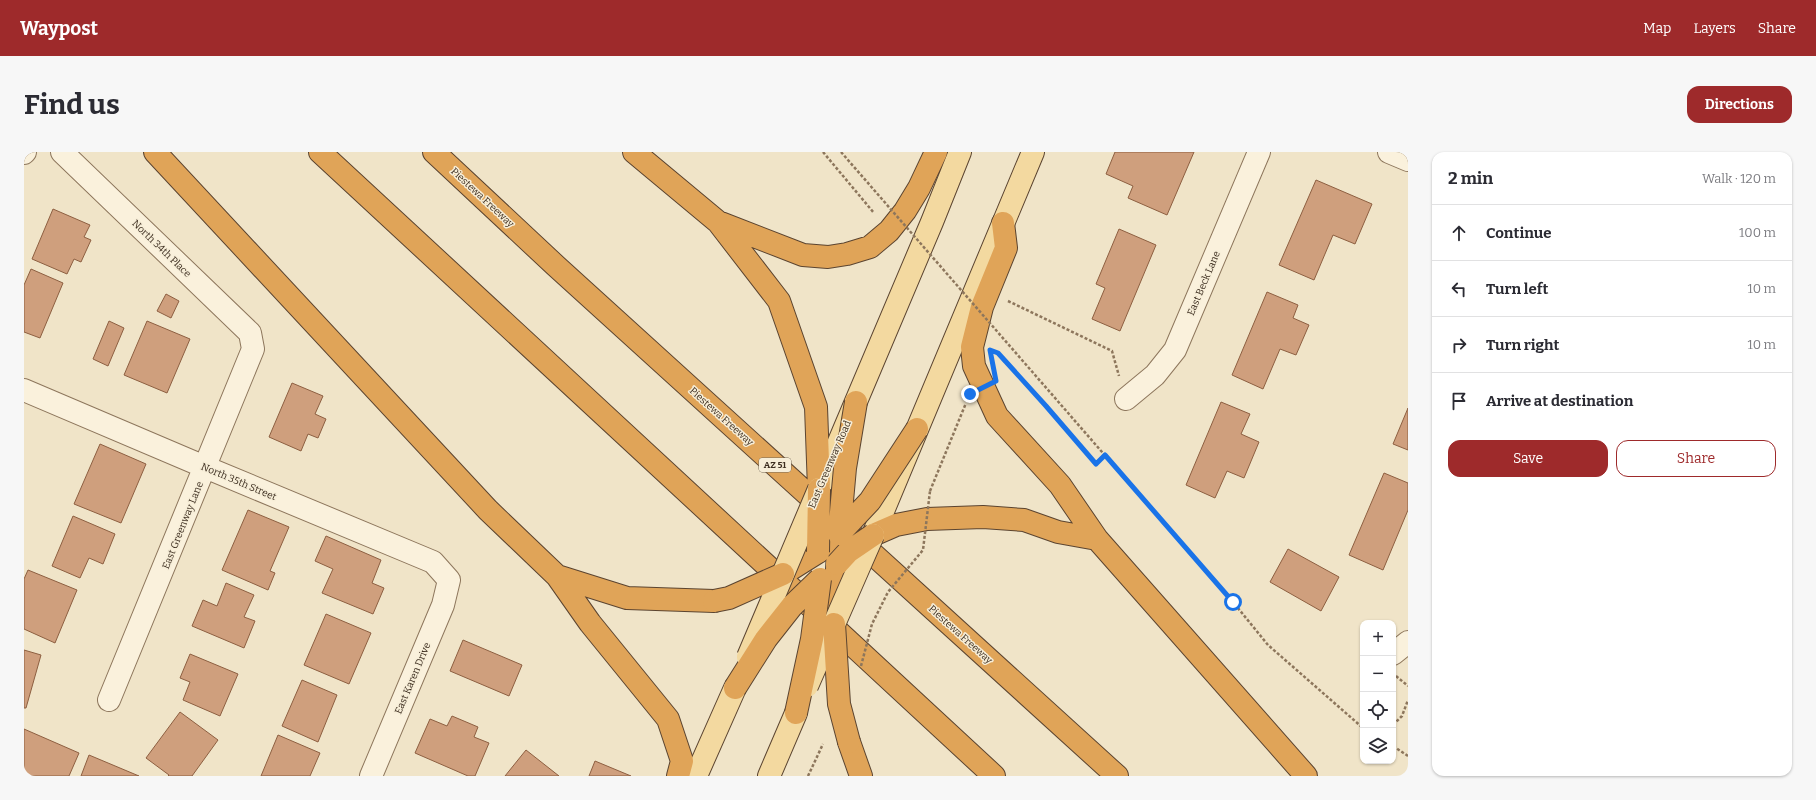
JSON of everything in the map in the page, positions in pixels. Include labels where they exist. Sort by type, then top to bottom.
[{"type":"highway","points":[[155,152],[484,506],[556,576],[590,623],[668,719],[682,761],[678,776]]},
{"type":"highway","points":[[320,152],[994,776]]},
{"type":"highway","name":"Piestewa Freeway","points":[[434,152],[568,277],[1117,776]]},
{"type":"highway","points":[[634,152],[718,222],[779,302],[813,396],[816,407],[819,489],[818,552],[820,579],[812,639],[796,713]]},
{"type":"highway","points":[[718,222],[803,255],[828,256],[847,254],[870,247],[889,231],[905,211],[919,188],[936,152]]},
{"type":"highway","points":[[1003,223],[1006,248],[982,307],[972,347],[974,366],[997,416],[1060,485],[1098,539],[1306,776]]},
{"type":"highway","points":[[856,402],[845,468],[839,534],[834,624],[839,704],[860,776]]},
{"type":"highway","points":[[556,576],[627,598],[714,601],[729,598],[783,574],[818,552],[839,534],[870,501],[917,429]]},
{"type":"highway","points":[[735,688],[766,639],[792,606],[848,552],[873,534],[896,525],[927,519],[983,517],[1024,520],[1058,532],[1098,539]]},
{"type":"main road","name":"East Greenway Road","points":[[696,776],[735,688],[856,402],[960,152]]},
{"type":"main road","points":[[769,776],[873,534],[1033,152]]},
{"type":"street","name":"North 34th Place","points":[[62,152],[250,333],[253,349]]},
{"type":"street","name":"East Beck Lane","points":[[1126,399],[1155,375],[1175,350],[1259,152]]},
{"type":"street","points":[[1389,152],[1408,160]]},
{"type":"street","name":"East Greenway Lane","points":[[109,700],[253,349]]},
{"type":"street","name":"North 35th Street","points":[[24,390],[434,562],[449,580]]},
{"type":"street","name":"East Karen Drive","points":[[371,776],[443,605],[449,580]]},
{"type":"street","points":[[1396,652],[1408,642]]},
{"type":"path","points":[[823,152],[879,219]]},
{"type":"path","points":[[842,152],[1233,602],[1268,645],[1360,725]]},
{"type":"path","points":[[1005,300],[1112,351],[1126,399]]},
{"type":"path","points":[[990,330],[992,316]]},
{"type":"path","points":[[994,351],[998,353],[1046,406],[1096,464],[1105,455]]},
{"type":"path","points":[[859,674],[872,624],[888,592],[923,550],[930,491],[970,394],[983,388]]},
{"type":"path","points":[[1396,676],[1408,686]]},
{"type":"path","points":[[1396,722],[1402,716],[1408,700]]},
{"type":"path","points":[[808,776],[825,737]]},
{"type":"path","points":[[1396,748],[1408,756]]},
{"type":"building","points":[[1115,152],[1194,152],[1167,215],[1128,198],[1133,186],[1106,174]]},
{"type":"building","points":[[1316,180],[1372,204],[1355,244],[1333,235],[1314,280],[1279,265]]},
{"type":"building","points":[[53,209],[90,225],[84,237],[91,240],[81,262],[74,259],[67,274],[32,259]]},
{"type":"building","points":[[1119,229],[1156,245],[1120,331],[1092,319],[1105,288],[1096,284]]},
{"type":"building","points":[[31,269],[63,283],[40,338],[24,332],[24,285]]},
{"type":"building","points":[[1267,292],[1298,305],[1293,318],[1309,325],[1296,355],[1280,349],[1263,389],[1232,375]]},
{"type":"building","points":[[166,294],[179,301],[171,318],[157,311]]},
{"type":"building","points":[[109,321],[124,328],[108,366],[93,359]]},
{"type":"building","points":[[147,321],[190,339],[167,393],[124,375]]},
{"type":"building","points":[[292,383],[323,396],[315,414],[326,419],[318,438],[308,434],[301,451],[269,437]]},
{"type":"building","points":[[1221,402],[1250,414],[1241,434],[1259,442],[1244,478],[1227,471],[1215,498],[1186,485]]},
{"type":"building","points":[[1408,408],[1408,450],[1393,444]]},
{"type":"building","points":[[100,444],[146,464],[121,523],[74,504]]},
{"type":"building","points":[[1384,473],[1408,483],[1408,510],[1383,570],[1349,555]]},
{"type":"building","points":[[248,510],[289,527],[270,571],[275,573],[268,590],[222,570]]},
{"type":"building","points":[[73,516],[115,534],[103,564],[89,558],[80,578],[52,566]]},
{"type":"building","points":[[326,536],[381,560],[372,583],[384,588],[373,614],[322,593],[333,569],[315,561]]},
{"type":"building","points":[[1288,549],[1339,577],[1321,611],[1270,582]]},
{"type":"building","points":[[28,570],[77,590],[55,643],[24,629],[24,579]]},
{"type":"building","points":[[226,583],[254,595],[244,617],[255,621],[244,648],[192,626],[203,600],[217,606]]},
{"type":"building","points":[[326,614],[371,633],[349,684],[304,665]]},
{"type":"building","points":[[463,640],[522,665],[509,696],[450,671]]},
{"type":"building","points":[[24,650],[41,655],[26,708],[24,708]]},
{"type":"building","points":[[190,654],[238,674],[220,716],[183,700],[190,682],[180,678]]},
{"type":"building","points":[[302,680],[337,695],[318,742],[282,726]]},
{"type":"building","points":[[180,712],[218,740],[192,776],[168,776],[169,775],[146,758]]},
{"type":"building","points":[[452,716],[478,727],[474,737],[489,743],[475,776],[468,776],[415,753],[430,719],[447,726]]},
{"type":"building","points":[[24,729],[79,753],[69,776],[24,776]]},
{"type":"building","points":[[278,735],[320,753],[310,776],[261,776]]},
{"type":"building","points":[[526,750],[559,776],[505,776]]},
{"type":"building","points":[[89,755],[139,776],[81,776]]},
{"type":"building","points":[[595,761],[631,776],[589,776]]},
{"type":"route","points":[[970,394],[996,381],[990,350],[998,353],[1096,464],[1105,455],[1233,602]]}]
